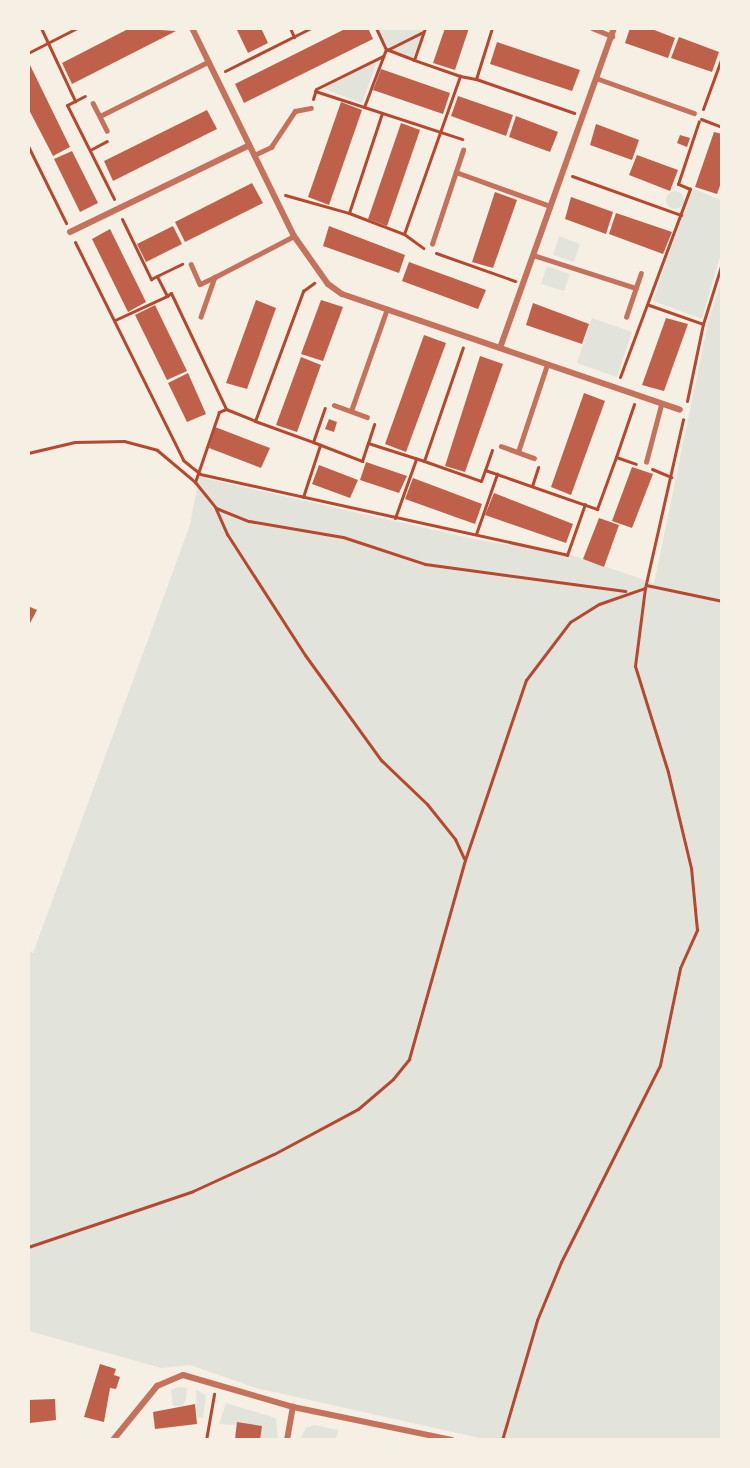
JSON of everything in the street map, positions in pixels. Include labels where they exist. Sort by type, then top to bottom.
[{"type":"street","points":[[192,28],[294,236],[322,278],[342,294],[616,390],[680,410]]},
{"type":"street","points":[[500,348],[613,32]]},
{"type":"street","points":[[70,232],[248,146]]},
{"type":"street","points":[[113,1440],[165,1380],[183,1375],[293,1407],[452,1440]]},
{"type":"street","points":[[287,1440],[293,1407]]},
{"type":"lane","points":[[592,28],[613,32]]},
{"type":"lane","points":[[100,116],[208,62]]},
{"type":"lane","points":[[596,78],[694,113]]},
{"type":"lane","points":[[93,102],[107,130]]},
{"type":"lane","points":[[254,155],[271,147],[295,111],[311,108]]},
{"type":"lane","points":[[432,244],[463,150]]},
{"type":"lane","points":[[456,172],[550,206]]},
{"type":"lane","points":[[192,264],[201,284],[294,236]]},
{"type":"lane","points":[[533,255],[636,288]]},
{"type":"lane","points":[[626,317],[641,273]]},
{"type":"lane","points":[[201,317],[215,277]]},
{"type":"lane","points":[[351,411],[387,309]]},
{"type":"lane","points":[[518,452],[547,365]]},
{"type":"lane","points":[[334,405],[367,417]]},
{"type":"lane","points":[[646,462],[661,405]]},
{"type":"lane","points":[[501,447],[534,458]]},
{"type":"path","points":[[41,28],[75,101]]},
{"type":"path","points":[[28,53],[77,28]]},
{"type":"path","points":[[290,28],[294,37]]},
{"type":"path","points":[[215,76],[310,28]]},
{"type":"path","points":[[376,28],[386,50],[460,76],[477,79],[582,117]]},
{"type":"path","points":[[477,79],[492,28]]},
{"type":"path","points":[[364,107],[386,50],[424,30]]},
{"type":"path","points":[[414,60],[424,30]]},
{"type":"path","points":[[311,108],[315,91],[383,56]]},
{"type":"path","points":[[616,390],[690,189],[678,184],[722,57]]},
{"type":"path","points":[[404,234],[460,76]]},
{"type":"path","points":[[315,91],[466,141],[463,150]]},
{"type":"path","points":[[93,102],[88,94],[67,105],[152,279],[190,260],[192,264]]},
{"type":"path","points":[[349,213],[382,113]]},
{"type":"path","points":[[694,113],[700,119],[722,127]]},
{"type":"path","points":[[28,146],[183,460],[197,472],[567,555],[585,504]]},
{"type":"path","points":[[562,173],[681,215]]},
{"type":"path","points":[[275,199],[286,194],[349,213],[404,234],[416,245],[524,284]]},
{"type":"path","points":[[157,276],[167,296]]},
{"type":"path","points":[[255,421],[303,291],[322,278]]},
{"type":"path","points":[[114,320],[171,293],[226,409],[362,461],[368,443],[481,481],[494,444],[501,447]]},
{"type":"path","points":[[649,305],[703,324]]},
{"type":"path","points":[[424,461],[466,338]]},
{"type":"path","points":[[485,470],[597,509],[637,397]]},
{"type":"path","points":[[313,442],[327,403],[334,405]]},
{"type":"path","points":[[195,482],[219,412],[226,409]]},
{"type":"path","points":[[28,453],[75,442],[124,441],[157,450],[195,482],[215,507],[227,534],[304,655],[381,760],[428,804],[455,838],[465,860]]},
{"type":"path","points":[[303,497],[320,445]]},
{"type":"path","points":[[616,457],[671,477]]},
{"type":"path","points":[[532,486],[540,460],[534,458]]},
{"type":"path","points":[[395,518],[416,459]]},
{"type":"path","points":[[475,535],[497,474]]},
{"type":"path","points":[[215,507],[249,521],[343,537],[424,564],[628,592]]},
{"type":"path","points":[[501,1440],[537,1320],[561,1262],[660,1065],[680,968],[697,930],[691,868],[668,772],[635,666],[645,587],[650,579]]},
{"type":"path","points":[[28,1247],[193,1191],[264,1159],[358,1109],[393,1079],[409,1059],[465,860],[526,680],[570,622],[628,592],[645,587],[722,601]]},
{"type":"path","points":[[206,1440],[216,1383]]},
{"type":"shaded area","points":[[377,29],[423,29],[413,58],[386,48]]},
{"type":"shaded area","points":[[377,61],[362,103],[322,88]]},
{"type":"shaded area","points":[[692,188],[721,200],[721,253],[702,319],[653,301]]},
{"type":"shaded area","points":[[671,191],[679,191],[684,196],[682,207],[671,209],[666,204],[666,196]]},
{"type":"shaded area","points":[[559,236],[580,244],[574,262],[553,255]]},
{"type":"shaded area","points":[[547,266],[570,274],[564,291],[541,284]]},
{"type":"shaded area","points":[[721,281],[721,1439],[484,1439],[256,1388],[190,1365],[161,1368],[29,1331],[28,950],[33,953],[190,525],[199,477],[474,539],[571,555],[654,583],[708,323]]},
{"type":"shaded area","points":[[592,318],[632,332],[617,377],[577,363]]},
{"type":"shaded area","points":[[179,1387],[187,1388],[186,1399],[183,1406],[173,1406],[171,1390]]},
{"type":"shaded area","points":[[196,1390],[206,1395],[203,1418],[197,1417]]},
{"type":"shaded area","points":[[226,1403],[276,1418],[278,1439],[260,1439],[261,1426],[219,1424]]},
{"type":"shaded area","points":[[314,1425],[338,1430],[336,1439],[300,1439],[306,1428]]},
{"type":"building","points":[[130,28],[176,31],[72,84],[62,63]]},
{"type":"building","points":[[236,28],[261,28],[268,43],[248,53]]},
{"type":"building","points":[[347,28],[368,28],[373,39],[244,103],[235,84]]},
{"type":"building","points":[[445,28],[469,28],[455,70],[433,63]]},
{"type":"building","points":[[630,28],[649,28],[675,38],[668,58],[625,43]]},
{"type":"building","points":[[679,37],[719,52],[712,72],[671,58]]},
{"type":"building","points":[[497,42],[580,70],[572,91],[490,64]]},
{"type":"building","points":[[28,61],[70,147],[53,156],[28,108]]},
{"type":"building","points":[[381,69],[450,93],[443,114],[373,90]]},
{"type":"building","points":[[458,96],[513,115],[506,136],[451,116]]},
{"type":"building","points":[[341,102],[362,110],[329,205],[308,197]]},
{"type":"building","points":[[207,110],[217,129],[113,181],[104,161]]},
{"type":"building","points":[[516,116],[558,132],[550,152],[509,137]]},
{"type":"building","points":[[401,123],[420,130],[387,226],[368,219]]},
{"type":"building","points":[[596,124],[639,140],[632,160],[590,145]]},
{"type":"building","points":[[714,132],[722,134],[722,180],[717,194],[695,187]]},
{"type":"building","points":[[680,135],[690,138],[687,147],[677,143]]},
{"type":"building","points":[[72,151],[98,203],[80,212],[54,159]]},
{"type":"building","points":[[637,155],[678,170],[670,191],[629,175]]},
{"type":"building","points":[[252,183],[263,203],[185,242],[175,222]]},
{"type":"building","points":[[495,192],[517,200],[493,268],[472,262]]},
{"type":"building","points":[[571,197],[613,212],[606,234],[565,219]]},
{"type":"building","points":[[616,213],[672,232],[663,254],[609,234]]},
{"type":"building","points":[[173,226],[182,244],[146,262],[137,244]]},
{"type":"building","points":[[329,226],[405,255],[399,273],[323,246]]},
{"type":"building","points":[[110,229],[146,302],[128,312],[92,239]]},
{"type":"building","points":[[409,262],[486,290],[478,309],[402,281]]},
{"type":"building","points":[[256,300],[276,308],[247,389],[226,383]]},
{"type":"building","points":[[321,300],[343,307],[323,361],[301,354]]},
{"type":"building","points":[[533,303],[589,324],[582,344],[526,325]]},
{"type":"building","points":[[155,305],[187,371],[167,380],[135,315]]},
{"type":"building","points":[[666,318],[688,324],[664,391],[642,385]]},
{"type":"building","points":[[424,335],[446,343],[406,452],[385,444]]},
{"type":"building","points":[[480,356],[503,364],[465,472],[445,466]]},
{"type":"building","points":[[301,357],[321,365],[297,432],[276,425]]},
{"type":"building","points":[[188,373],[206,414],[187,422],[168,383]]},
{"type":"building","points":[[584,393],[605,401],[571,495],[551,487]]},
{"type":"building","points":[[329,419],[337,422],[334,432],[325,429]]},
{"type":"building","points":[[215,427],[270,448],[261,468],[209,448]]},
{"type":"building","points":[[366,462],[407,476],[399,493],[360,480]]},
{"type":"building","points":[[319,465],[358,480],[350,498],[312,484]]},
{"type":"building","points":[[632,467],[653,474],[632,528],[612,521]]},
{"type":"building","points":[[413,478],[482,504],[475,524],[405,499]]},
{"type":"building","points":[[494,493],[573,524],[566,543],[485,515]]},
{"type":"building","points":[[599,518],[619,525],[604,567],[583,559]]},
{"type":"building","points":[[28,606],[37,610],[28,627]]},
{"type":"building","points":[[100,1364],[116,1369],[114,1375],[120,1377],[116,1389],[110,1388],[104,1422],[84,1417]]},
{"type":"building","points":[[55,1399],[56,1420],[30,1423],[28,1400]]},
{"type":"building","points":[[195,1404],[197,1424],[155,1429],[153,1412]]},
{"type":"building","points":[[237,1422],[262,1426],[260,1440],[235,1439]]}]
